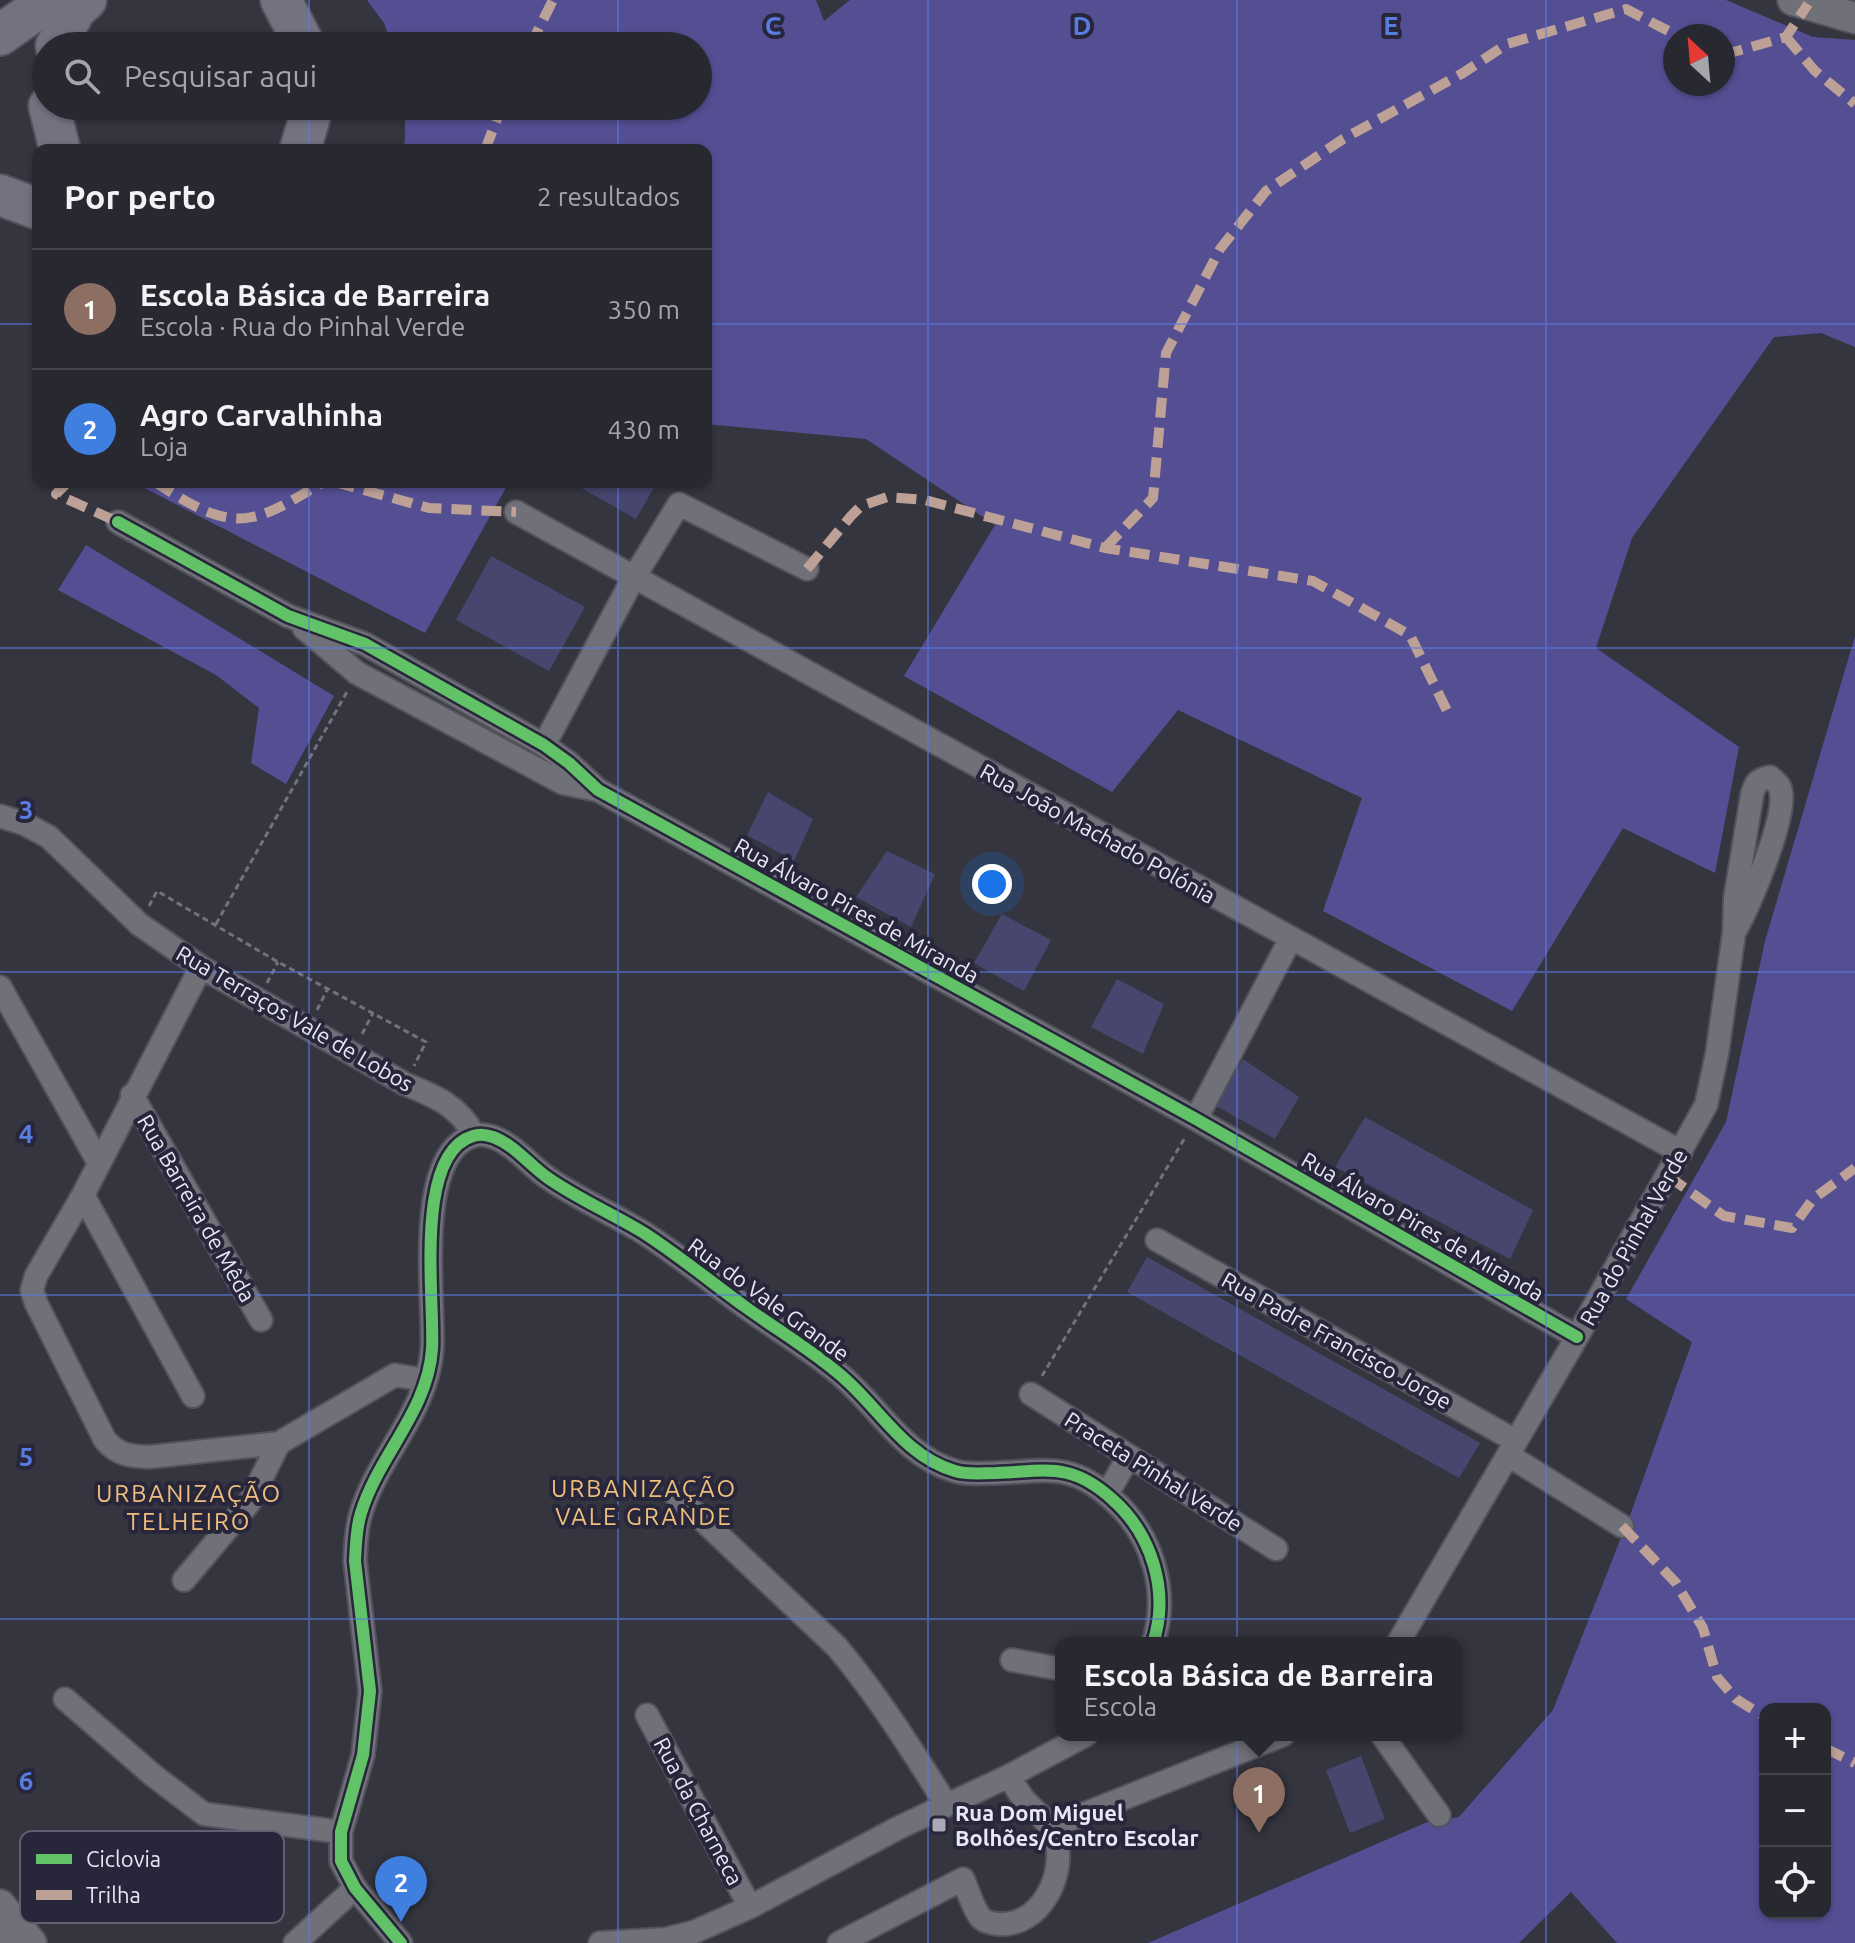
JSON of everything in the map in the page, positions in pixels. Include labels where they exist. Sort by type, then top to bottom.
[{"type":"highway","points":[[0,5],[7,0]]},
{"type":"highway","points":[[0,35],[50,0]]},
{"type":"highway","points":[[63,32],[75,10],[86,0]]},
{"type":"highway","points":[[281,0],[298,32]]},
{"type":"highway","points":[[307,0],[322,32]]},
{"type":"highway","points":[[52,120],[58,144]]},
{"type":"highway","points":[[302,144],[309,120]]},
{"type":"highway","points":[[326,144],[332,120]]},
{"type":"highway","points":[[0,195],[32,207]]},
{"type":"main road","points":[[1793,0],[1855,18]]},
{"type":"main road","points":[[0,1905],[31,1943]]},
{"type":"street","points":[[544,745],[633,579],[679,504],[807,569]]},
{"type":"street","name":"Rua João Machado Polónia","points":[[516,512],[1681,1152]]},
{"type":"street","name":"Rua Álvaro Pires de Miranda","points":[[118,522],[288,616],[365,644],[544,745],[598,790],[1196,1119],[1577,1337]]},
{"type":"street","name":"Rua Álvaro Pires de Miranda","points":[[288,616],[357,673],[563,783],[598,790]]},
{"type":"street","points":[[1770,777],[1778,784],[1780,804],[1765,862],[1749,906],[1734,933],[1735,899],[1754,785],[1760,779],[1770,777]]},
{"type":"street","name":"Rua Terraços Vale de Lobos","points":[[0,816],[25,824],[49,837],[139,924],[201,967],[405,1084],[440,1099],[467,1121],[474,1135]]},
{"type":"street","name":"Rua do Pinhal Verde","points":[[1402,1637],[1577,1337],[1706,1105],[1713,1083],[1734,933]]},
{"type":"street","points":[[1196,1119],[1291,938]]},
{"type":"street","points":[[201,967],[132,1095],[83,1195],[36,1276],[32,1290],[105,1440],[116,1451],[129,1456],[149,1457],[279,1443],[395,1375],[426,1380]]},
{"type":"street","points":[[0,987],[98,1161]]},
{"type":"street","name":"Rua Barreira de Mêda","points":[[132,1095],[261,1320]]},
{"type":"street","points":[[401,1943],[355,1888],[341,1861],[341,1832],[363,1755],[370,1691],[355,1561],[360,1515],[426,1380],[432,1355],[431,1220],[436,1189],[444,1163],[453,1150],[474,1135]]},
{"type":"street","name":"Rua do Vale Grande","points":[[474,1135],[493,1137],[512,1147],[547,1177],[645,1234],[836,1372],[912,1448],[930,1461],[966,1473],[1055,1470],[1090,1480],[1107,1494],[1139,1532],[1154,1565],[1160,1602],[1155,1637]]},
{"type":"street","points":[[83,1195],[193,1396]]},
{"type":"street","name":"Rua Padre Francisco Jorge","points":[[1157,1240],[1512,1448],[1622,1526]]},
{"type":"street","name":"Praceta Pinhal Verde","points":[[1031,1394],[1276,1549]]},
{"type":"street","points":[[184,1580],[249,1503],[279,1443]]},
{"type":"street","points":[[1107,1494],[1129,1456]]},
{"type":"street","points":[[675,1494],[837,1647],[907,1743],[946,1804]]},
{"type":"street","points":[[1012,1660],[1055,1668]]},
{"type":"street","points":[[65,1699],[154,1776],[204,1814],[341,1832]]},
{"type":"street","name":"Rua da Charneca","points":[[647,1715],[750,1907]]},
{"type":"street","points":[[600,1943],[666,1939],[694,1932],[750,1907],[946,1804],[1009,1776],[1075,1741]]},
{"type":"street","points":[[1051,1827],[1268,1741]]},
{"type":"street","points":[[1386,1741],[1439,1815]]},
{"type":"street","points":[[839,1943],[963,1879],[981,1918],[993,1924],[1007,1924],[1025,1917],[1041,1904],[1051,1889],[1057,1869],[1057,1842],[1051,1827],[1022,1797],[1009,1776]]},
{"type":"street","points":[[295,1943],[355,1888]]},
{"type":"street","points":[[0,1933],[9,1943]]},
{"type":"path","points":[[215,925],[357,673]]},
{"type":"path","points":[[139,924],[157,891],[426,1042],[405,1084]]},
{"type":"path","points":[[352,1054],[373,1013]]},
{"type":"path","points":[[1031,1394],[1196,1119]]},
{"type":"shaded area","points":[[367,0],[816,0],[824,21],[850,0],[1726,0],[1813,37],[1855,40],[1855,347],[1821,333],[1774,337],[1632,538],[1596,648],[1739,747],[1715,873],[1623,828],[1512,1011],[1323,911],[1362,798],[1178,710],[1112,792],[904,676],[995,525],[866,439],[712,425],[712,144],[404,144],[405,120],[712,120],[712,32],[387,32]]},
{"type":"shaded area","points":[[145,488],[506,488],[425,633]]},
{"type":"shaded area","points":[[582,488],[654,488],[636,519]]},
{"type":"shaded area","points":[[86,545],[334,696],[286,784],[251,763],[259,708],[216,675],[58,590]]},
{"type":"shaded area","points":[[491,556],[585,607],[549,671],[456,620]]},
{"type":"shaded area","points":[[1855,636],[1855,1943],[1617,1943],[1571,1892],[1519,1943],[1148,1943],[1425,1823],[1459,1817],[1553,1710],[1632,1510],[1692,1342],[1626,1299],[1726,1122],[1765,941]]},
{"type":"shaded area","points":[[768,792],[813,819],[794,861],[747,835]]},
{"type":"shaded area","points":[[887,851],[935,874],[911,927],[856,897]]},
{"type":"shaded area","points":[[1002,914],[1051,940],[1024,991],[974,963]]},
{"type":"shaded area","points":[[1117,979],[1164,1004],[1143,1054],[1091,1027]]},
{"type":"shaded area","points":[[1243,1059],[1299,1097],[1275,1139],[1216,1106]]},
{"type":"shaded area","points":[[1365,1117],[1533,1210],[1510,1259],[1335,1167]]},
{"type":"shaded area","points":[[1147,1257],[1480,1443],[1459,1478],[1127,1292]]},
{"type":"shaded area","points":[[1361,1756],[1385,1819],[1350,1833],[1326,1770]]},
{"type":"marked path","points":[[537,32],[553,0]]},
{"type":"marked path","points":[[1735,52],[1786,37],[1808,4]]},
{"type":"marked path","points":[[1105,548],[1153,498],[1166,353],[1220,249],[1266,191],[1343,139],[1463,73],[1507,44],[1626,9],[1663,28]]},
{"type":"marked path","points":[[1786,37],[1815,71],[1855,104]]},
{"type":"marked path","points":[[487,144],[497,120]]},
{"type":"marked path","points":[[62,488],[56,494],[118,522]]},
{"type":"marked path","points":[[164,488],[213,514],[239,518],[271,511],[314,488]]},
{"type":"marked path","points":[[357,488],[429,508],[516,512]]},
{"type":"marked path","points":[[807,569],[861,506],[887,497],[925,500],[1105,548],[1313,581],[1410,635],[1451,719]]},
{"type":"marked path","points":[[1668,1176],[1724,1216],[1792,1228],[1813,1199],[1855,1168]]},
{"type":"marked path","points":[[1622,1526],[1676,1583],[1703,1628],[1717,1677],[1736,1699],[1759,1713]]},
{"type":"marked path","points":[[1831,1751],[1855,1763]]},
{"type":"cycle path","points":[[118,522],[288,616],[365,644],[544,745],[598,790],[1196,1119],[1577,1337]]},
{"type":"cycle path","points":[[401,1943],[355,1888],[341,1861],[341,1832],[363,1755],[370,1691],[355,1561],[356,1537],[369,1492],[422,1393],[432,1349],[430,1265],[434,1199],[442,1170],[454,1148],[473,1136],[486,1135],[501,1141],[559,1186],[669,1250],[833,1369],[922,1455],[955,1471],[1058,1471],[1084,1479],[1097,1487],[1126,1513],[1147,1546],[1158,1584],[1158,1624],[1155,1637]]},
{"type":"place","name":"Rua Dom Miguel Bolhões/Centro Escolar","points":[[939,1825]]},
{"type":"place","name":"Escola Básica de Barreira","points":[[1259,1833]]},
{"type":"place","name":"Agro Carvalhinha","points":[[401,1922]]},
{"type":"district","name":"URBANIZAÇÃO VALE GRANDE","points":[[644,1502]]},
{"type":"district","name":"URBANIZAÇÃO TELHEIRO","points":[[189,1507]]}]
